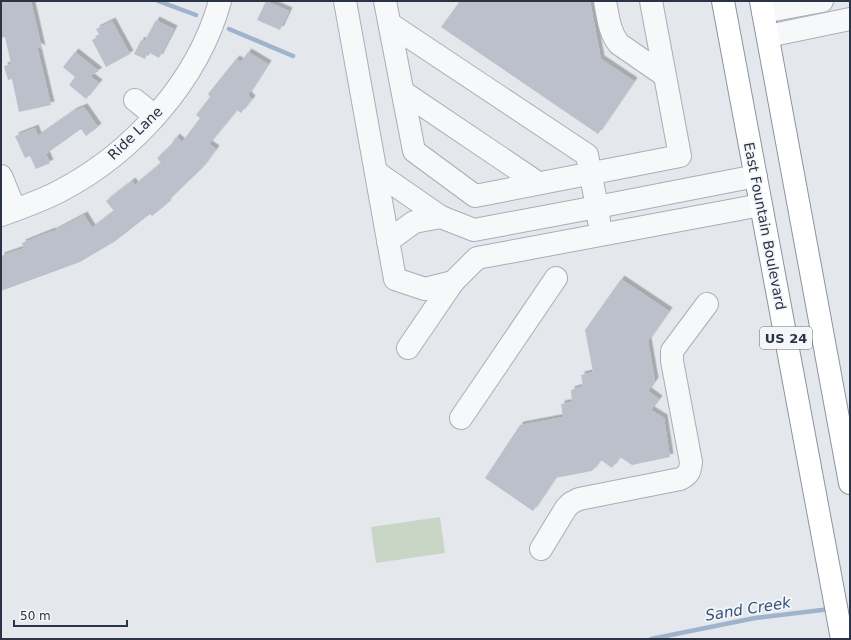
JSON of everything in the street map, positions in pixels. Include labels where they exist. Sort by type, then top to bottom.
[{"type":"highway","name":"East Fountain Boulevard","points":[[723,1],[842,639]]},
{"type":"highway","name":"US 24","points":[[762,6],[850,484]]},
{"type":"street","name":"Ride Lane","points":[[8,213],[60,191],[81,178],[125,146],[155,116],[176,92],[192,67],[216,17],[220,1]]},
{"type":"street","points":[[345,1],[395,279],[425,289],[453,282]]},
{"type":"street","points":[[385,1],[414,151],[475,196],[680,156],[651,1]]},
{"type":"street","points":[[605,1],[611,32],[614,38],[619,44],[664,75]]},
{"type":"street","points":[[762,6],[822,1]]},
{"type":"street","points":[[768,36],[850,19]]},
{"type":"street","points":[[390,24],[587,155],[601,234]]},
{"type":"street","points":[[403,92],[538,183]]},
{"type":"street","points":[[135,100],[155,116]]},
{"type":"street","points":[[376,172],[441,217],[474,230],[756,176]]},
{"type":"street","points":[[1,176],[8,213]]},
{"type":"street","points":[[408,348],[453,282],[477,258],[761,205]]},
{"type":"street","points":[[388,241],[414,222],[441,217]]},
{"type":"street","points":[[462,418],[556,278]]},
{"type":"street","points":[[541,549],[566,508],[571,503],[579,499],[680,479],[686,476],[690,471],[691,462],[672,361],[672,351],[707,304]]},
{"type":"green space","points":[[440,517],[445,553],[376,563],[371,527]]},
{"type":"building","points":[[1,1],[31,1],[42,49],[37,46],[51,105],[19,112],[12,79],[8,80],[4,66],[11,64],[5,37],[1,38]]},
{"type":"building","points":[[266,1],[289,11],[280,30],[257,20]]},
{"type":"building","points":[[460,1],[590,1],[601,59],[634,81],[598,134],[441,27]]},
{"type":"building","points":[[156,20],[174,29],[159,58],[148,52],[145,59],[134,54],[141,40],[144,42]]},
{"type":"building","points":[[112,21],[130,54],[106,67],[92,40],[100,36],[96,29]]},
{"type":"building","points":[[75,52],[99,71],[90,76],[99,83],[86,99],[69,85],[75,77],[63,67]]},
{"type":"building","points":[[248,52],[268,64],[248,95],[252,99],[241,113],[237,110],[209,144],[216,149],[202,168],[167,202],[168,203],[152,216],[150,214],[114,242],[80,262],[1,291],[1,256],[24,248],[22,243],[52,232],[84,215],[92,228],[114,211],[106,201],[132,181],[135,185],[161,163],[157,158],[170,146],[176,137],[182,142],[200,118],[196,115],[210,97],[208,94],[236,59],[241,62]]},
{"type":"building","points":[[84,107],[98,127],[86,136],[81,129],[46,154],[50,163],[36,169],[30,156],[25,158],[15,136],[35,128],[38,136],[74,111]]},
{"type":"building","points":[[621,279],[669,311],[648,341],[655,381],[648,391],[659,399],[651,410],[664,418],[670,457],[632,465],[620,457],[612,468],[601,460],[592,471],[555,478],[533,511],[485,478],[520,425],[563,417],[561,404],[572,402],[571,390],[583,386],[581,375],[593,372],[585,330]]},
{"type":"waterway","points":[[158,1],[196,15]]},
{"type":"waterway","points":[[229,29],[293,56]]},
{"type":"waterway","name":"Sand Creek","points":[[651,639],[755,618],[830,609]]}]
